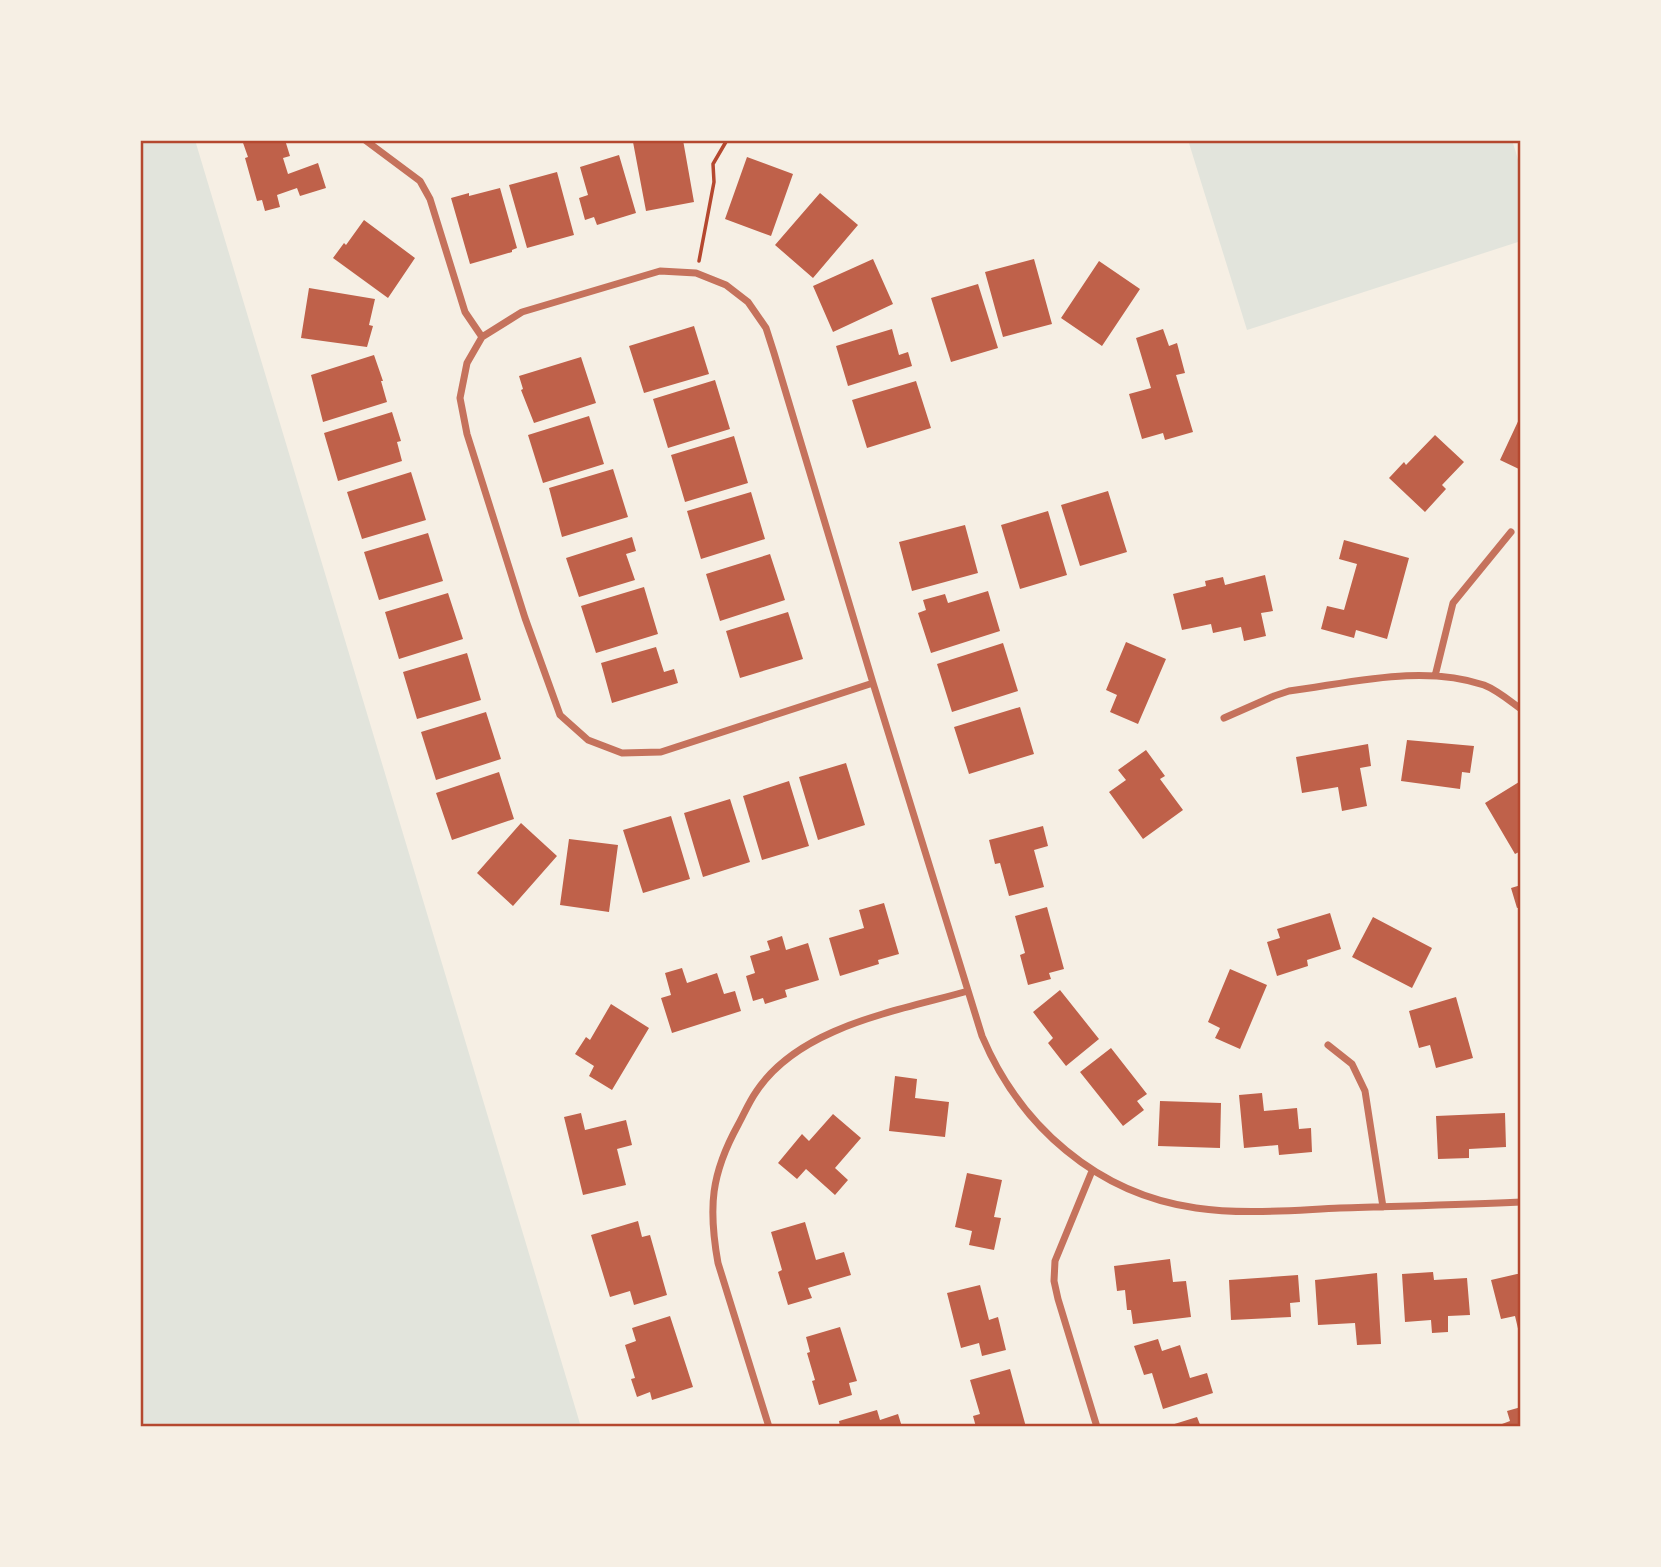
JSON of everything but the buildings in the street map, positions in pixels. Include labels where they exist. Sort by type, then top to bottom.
[{"type":"street","points":[[365,140],[420,181],[430,199],[465,313],[482,337]]},
{"type":"street","points":[[873,683],[661,752],[622,753],[588,740],[560,715],[525,618],[467,434],[460,398],[467,363],[482,337],[522,312],[660,271],[696,273],[726,285],[748,302],[766,328],[982,1036],[1004,1079],[1043,1129],[1092,1171],[1150,1196],[1194,1208],[1247,1211],[1521,1202]]},
{"type":"street","points":[[1435,676],[1454,603],[1511,532]]},
{"type":"street","points":[[1224,718],[1289,691],[1393,677],[1435,676],[1485,686],[1521,709]]},
{"type":"street","points":[[769,1427],[718,1263],[713,1238],[715,1180],[723,1152],[756,1091],[796,1052],[830,1033],[852,1025],[968,991]]},
{"type":"street","points":[[1328,1045],[1352,1064],[1365,1091],[1384,1207]]},
{"type":"street","points":[[1092,1171],[1055,1261],[1054,1281],[1097,1427]]},
{"type":"path","points":[[696,273],[714,182],[713,164],[727,140]]},
{"type":"shaded area","points":[[140,140],[195,140],[581,1427],[140,1427]]},
{"type":"shaded area","points":[[1188,140],[1512,140],[1521,169],[1521,241],[1247,330]]}]
